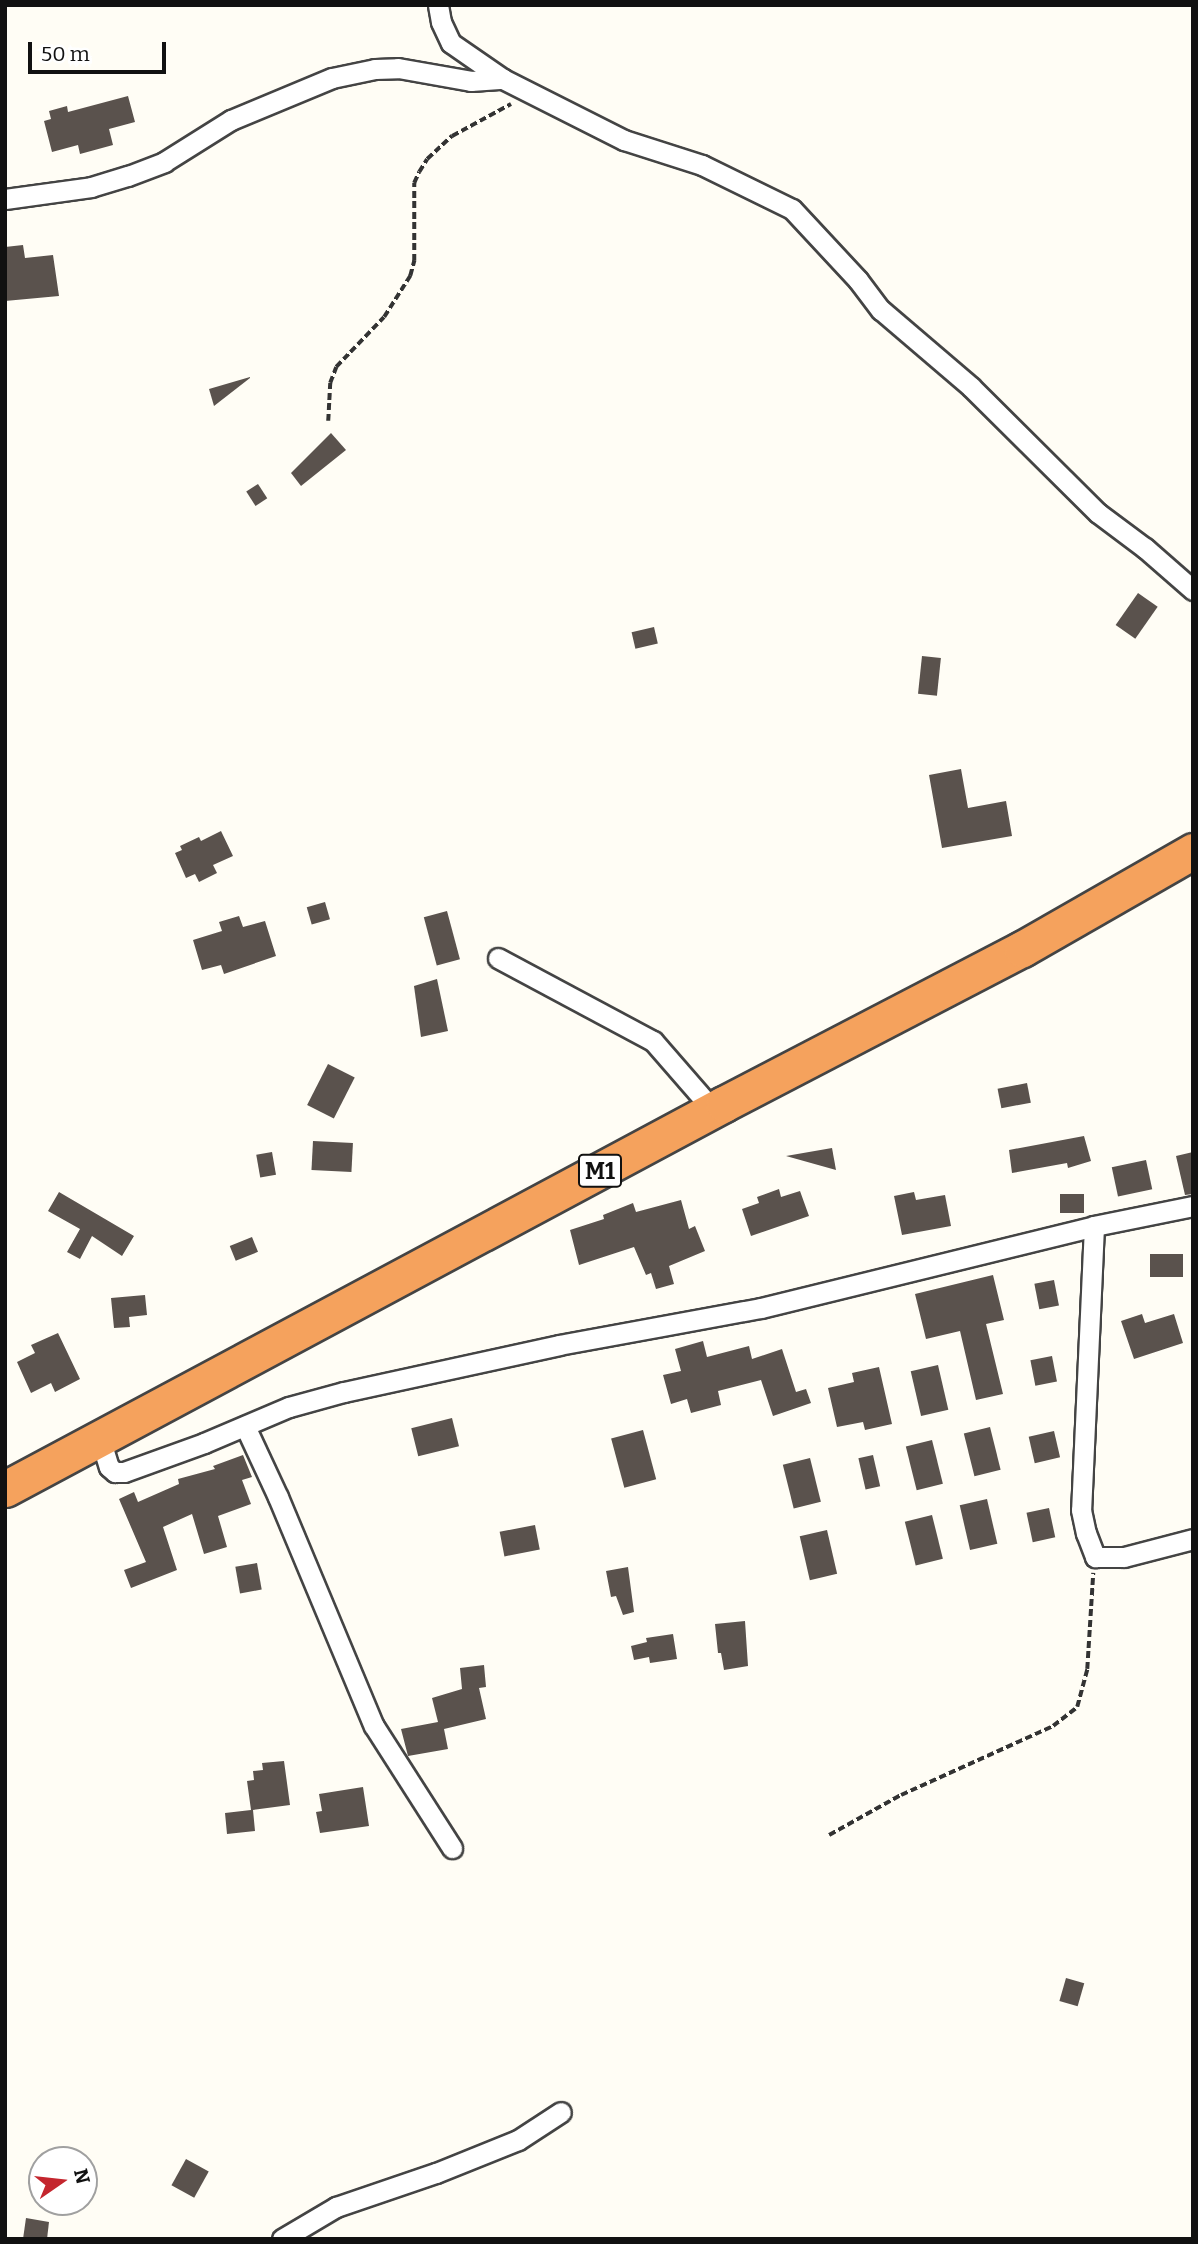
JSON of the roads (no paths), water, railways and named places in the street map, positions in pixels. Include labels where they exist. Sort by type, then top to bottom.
[{"type":"highway","name":"M1","points":[[5,1489],[713,1110],[1022,949],[1193,851]]},
{"type":"street","points":[[438,5],[441,22],[451,43],[503,79],[624,141],[702,165],[792,209],[858,280],[881,310],[971,387],[1098,513],[1193,590]]},
{"type":"street","points":[[5,199],[80,190],[128,176],[163,162],[231,120],[332,78],[375,69],[398,68],[471,81],[503,79]]},
{"type":"street","points":[[498,958],[653,1041],[713,1110]]},
{"type":"street","points":[[100,1438],[109,1467],[121,1472],[289,1407],[344,1392],[559,1345],[761,1308],[1094,1226],[1193,1206]]},
{"type":"street","points":[[1094,1226],[1082,1510],[1095,1557],[1124,1557],[1193,1539]]},
{"type":"street","points":[[245,1426],[278,1497],[374,1726],[452,1848]]},
{"type":"street","points":[[282,2239],[336,2207],[436,2173],[518,2140],[561,2112]]}]
